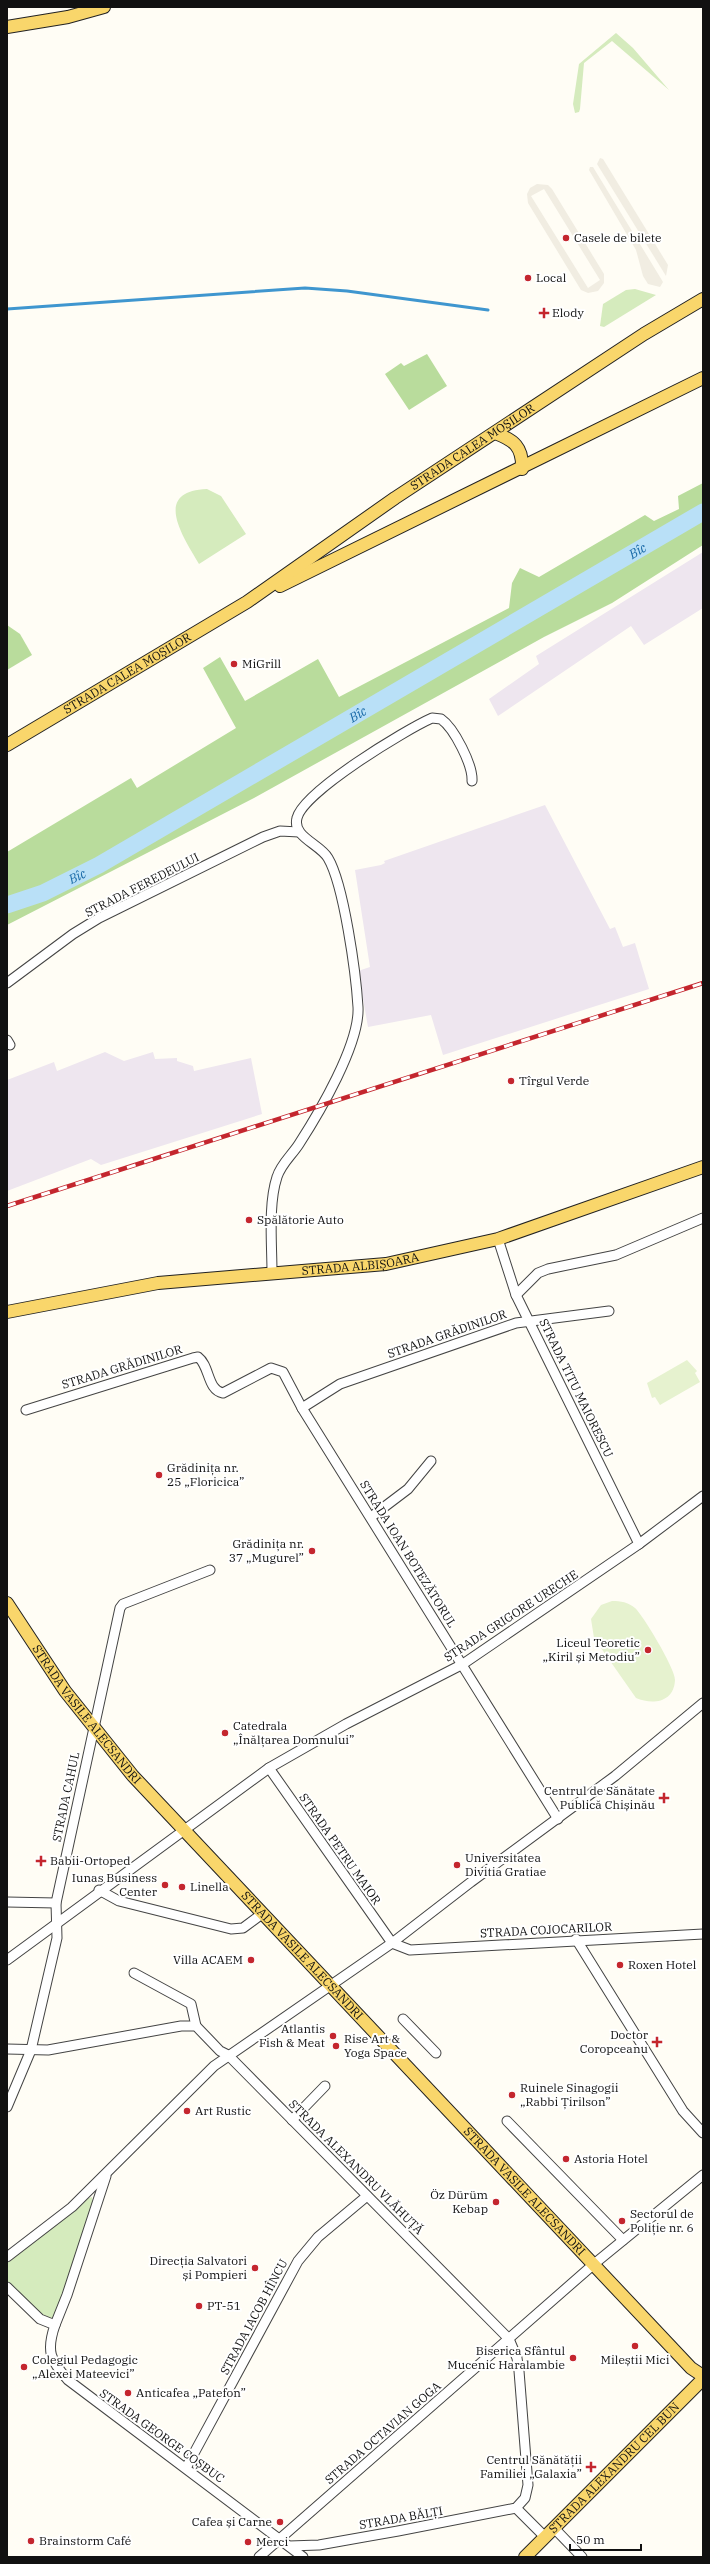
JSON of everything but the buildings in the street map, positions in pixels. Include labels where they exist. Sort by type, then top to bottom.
[{"type":"main road","points":[[7,27],[68,17],[104,7]]},
{"type":"main road","name":"STRADA CALEA MOȘILOR","points":[[7,745],[247,602],[395,498],[496,433],[644,334],[703,299]]},
{"type":"main road","name":"STRADA CALEA MOȘILOR","points":[[247,602],[522,469],[703,378]]},
{"type":"main road","points":[[496,433],[516,443],[523,457],[522,469]]},
{"type":"main road","name":"STRADA ALBIȘOARA","points":[[7,1312],[158,1283],[386,1264],[498,1239],[703,1167]]},
{"type":"main road","name":"STRADA VASILE ALECSANDRI","points":[[7,1603],[42,1658],[93,1728],[133,1776],[691,2368],[703,2377]]},
{"type":"main road","name":"STRADA ALEXANDRU CEL BUN","points":[[525,2557],[703,2377]]},
{"type":"street","points":[[272,1273],[272,1227],[277,1176],[324,1103],[349,1047],[356,1027],[358,1009],[351,955],[335,872],[327,856],[299,832],[296,819],[304,805],[311,797],[343,772],[432,718],[441,719],[450,728],[471,766],[472,781]]},
{"type":"street","name":"STRADA FEREDEULUI","points":[[7,984],[73,934],[99,918],[263,837],[280,831],[299,832]]},
{"type":"street","name":"STRADA GRĂDINILOR","points":[[516,1295],[538,1273],[548,1269],[623,1253],[703,1218]]},
{"type":"street","name":"STRADA TITU MAIORESCU","points":[[498,1239],[516,1295],[639,1544]]},
{"type":"street","name":"STRADA GRĂDINILOR","points":[[302,1408],[340,1384],[516,1323],[609,1312]]},
{"type":"street","name":"STRADA GRĂDINILOR","points":[[26,1410],[198,1357],[202,1360],[213,1387],[217,1392],[223,1393],[272,1368]]},
{"type":"street","name":"STRADA IOAN BOTEZĂTORUL","points":[[272,1368],[283,1372],[302,1408],[463,1664],[558,1820]]},
{"type":"street","points":[[371,1518],[408,1489],[432,1461]]},
{"type":"street","name":"STRADA GRIGORE URECHE","points":[[7,1960],[58,1923],[99,1890],[184,1831],[269,1768],[346,1724],[463,1664],[639,1544],[703,1496]]},
{"type":"street","name":"STRADA CAHUL","points":[[7,2107],[30,2050],[56,1938],[58,1923],[56,1903],[120,1608],[123,1604],[210,1570]]},
{"type":"street","points":[[7,2257],[72,2207],[106,2175],[214,2066],[392,1943],[471,1882],[558,1820],[703,1703]]},
{"type":"street","name":"STRADA PETRU MAIOR","points":[[269,1768],[392,1943]]},
{"type":"street","points":[[99,1890],[119,1901],[231,1929],[243,1928],[262,1914]]},
{"type":"street","points":[[7,1902],[56,1903]]},
{"type":"street","name":"STRADA COJOCARILOR","points":[[392,1943],[410,1950],[576,1939],[703,1934]]},
{"type":"street","points":[[576,1939],[683,2111],[703,2134]]},
{"type":"street","points":[[7,2049],[48,2050],[181,2026],[196,2026],[191,2004],[134,1973]]},
{"type":"street","points":[[404,2019],[436,2052]]},
{"type":"street","name":"STRADA ALEXANDRU VLĂHUȚĂ","points":[[196,2026],[220,2051],[228,2055],[509,2340],[517,2358],[519,2371],[528,2485],[525,2498],[516,2508]]},
{"type":"street","points":[[292,2120],[325,2086]]},
{"type":"street","points":[[507,2121],[623,2240]]},
{"type":"street","name":"STRADA GEORGE COȘBUC","points":[[106,2175],[67,2295],[50,2338],[50,2354],[53,2362],[68,2380],[303,2557]]},
{"type":"street","name":"STRADA OCTAVIAN GOGA","points":[[259,2557],[509,2340],[594,2264],[703,2175]]},
{"type":"street","name":"STRADA IACOB HÎNCU","points":[[186,2468],[294,2267],[318,2236],[367,2196]]},
{"type":"street","points":[[7,2287],[40,2319],[54,2325]]},
{"type":"street","points":[[516,2508],[582,2557]]},
{"type":"street","name":"STRADA BĂLȚI","points":[[289,2546],[319,2544],[391,2532],[516,2508]]},
{"type":"shaded area","points":[[600,158],[603,159],[668,265],[666,276],[597,164]]},
{"type":"shaded area","points":[[590,167],[593,167],[663,282],[660,287],[648,284],[643,276],[636,250],[589,170]]},
{"type":"shaded area","points":[[537,184],[548,185],[552,189],[604,274],[604,283],[598,291],[588,293],[581,290],[528,203],[527,194],[530,188]],"holes":[[[544,189],[600,280],[588,288],[531,196]]]},
{"type":"shaded area","points":[[703,552],[703,608],[644,645],[631,626],[498,716],[489,699],[539,664],[536,656]]},
{"type":"shaded area","points":[[545,805],[610,929],[615,927],[623,947],[635,943],[649,989],[443,1055],[431,1015],[368,1027],[358,971],[370,967],[355,870],[381,865],[385,863],[384,861]]},
{"type":"shaded area","points":[[105,1052],[124,1061],[153,1052],[155,1059],[177,1058],[177,1061],[193,1066],[194,1071],[251,1058],[262,1114],[101,1165],[91,1159],[7,1191],[7,1080],[54,1062],[57,1071]]},
{"type":"green space","points":[[616,33],[633,48],[669,90],[612,41],[584,63],[580,109],[579,112],[575,113],[573,104],[579,64]]},
{"type":"green space","points":[[635,289],[656,295],[604,327],[600,326],[603,304],[626,290]]},
{"type":"green space","points":[[427,354],[447,386],[409,410],[385,374],[401,363],[404,366]]},
{"type":"green space","points":[[703,483],[703,545],[612,603],[544,637],[254,798],[7,925],[7,852],[131,778],[137,788],[236,728],[203,668],[220,657],[245,701],[318,659],[339,697],[509,608],[512,583],[520,568],[539,577],[645,515],[654,521],[679,509],[678,496]]},
{"type":"green space","points":[[207,489],[221,496],[246,534],[199,564],[180,529],[176,518],[176,507],[180,498],[190,492]]},
{"type":"green space","points":[[7,625],[20,634],[32,655],[7,670]]},
{"type":"green space","points":[[687,1360],[697,1371],[695,1373],[700,1382],[660,1405],[655,1397],[652,1398],[647,1383]]},
{"type":"green space","points":[[612,1601],[624,1602],[635,1608],[645,1621],[658,1643],[674,1674],[675,1680],[674,1688],[671,1694],[666,1698],[649,1701],[636,1698],[594,1638],[591,1619],[601,1605]]},
{"type":"green space","points":[[92,2197],[93,2207],[53,2323],[21,2299],[7,2284],[7,2263],[83,2200]]},
{"type":"waterway","points":[[7,309],[305,288],[347,291],[488,310]]},
{"type":"waterway","name":"Bîc","points":[[7,905],[43,893],[99,865],[703,512]]},
{"type":"railway","points":[[7,1206],[703,983]]},
{"type":"place","name":"Casele de bilete","points":[[566,238]]},
{"type":"place","name":"Local","points":[[528,278]]},
{"type":"place","name":"Elody","points":[[544,313]]},
{"type":"place","name":"MiGrill","points":[[234,664]]},
{"type":"place","name":"Tîrgul Verde","points":[[511,1081]]},
{"type":"place","name":"Spălătorie Auto","points":[[249,1220]]},
{"type":"place","name":"Grădinița nr. 25 „Floricica”","points":[[159,1475]]},
{"type":"place","name":"Grădinița nr. 37 „Mugurel”","points":[[312,1551]]},
{"type":"place","name":"Liceul Teoretic „Kiril și Metodiu”","points":[[648,1650]]},
{"type":"place","name":"Catedrala „Înălțarea Domnului”","points":[[225,1733]]},
{"type":"place","name":"Centrul de Sănătate Publică Chișinău","points":[[664,1798]]},
{"type":"place","name":"Babii-Ortoped","points":[[41,1861]]},
{"type":"place","name":"Universitatea Divitia Gratiae","points":[[457,1865]]},
{"type":"place","name":"Iunas Business Center","points":[[165,1885]]},
{"type":"place","name":"Linella","points":[[182,1887]]},
{"type":"place","name":"Villa ACAEM","points":[[251,1960]]},
{"type":"place","name":"Roxen Hotel","points":[[620,1965]]},
{"type":"place","name":"Atlantis Fish & Meat","points":[[333,2036]]},
{"type":"place","name":"Doctor Coropceanu","points":[[657,2042]]},
{"type":"place","name":"Rise Art & Yoga Space","points":[[336,2046]]},
{"type":"place","name":"Ruinele Sinagogii „Rabbi Țirilson”","points":[[512,2095]]},
{"type":"place","name":"Art Rustic","points":[[187,2111]]},
{"type":"place","name":"Astoria Hotel","points":[[566,2159]]},
{"type":"place","name":"Öz Dürüm Kebap","points":[[496,2202]]},
{"type":"place","name":"Sectorul de Poliție nr. 6","points":[[622,2221]]},
{"type":"place","name":"Direcția Salvatori și Pompieri","points":[[255,2268]]},
{"type":"place","name":"PT-51","points":[[199,2306]]},
{"type":"place","name":"Mileștii Mici","points":[[635,2346]]},
{"type":"place","name":"Biserica Sfântul Mucenic Haralambie","points":[[573,2358]]},
{"type":"place","name":"Colegiul Pedagogic „Alexei Mateevici”","points":[[24,2367]]},
{"type":"place","name":"Anticafea „Patefon”","points":[[128,2393]]},
{"type":"place","name":"Centrul Sănătății Familiei „Galaxia”","points":[[591,2467]]},
{"type":"place","name":"Cafea și Carne","points":[[280,2522]]},
{"type":"place","name":"Brainstorm Café","points":[[31,2541]]},
{"type":"place","name":"Merci","points":[[248,2542]]}]
